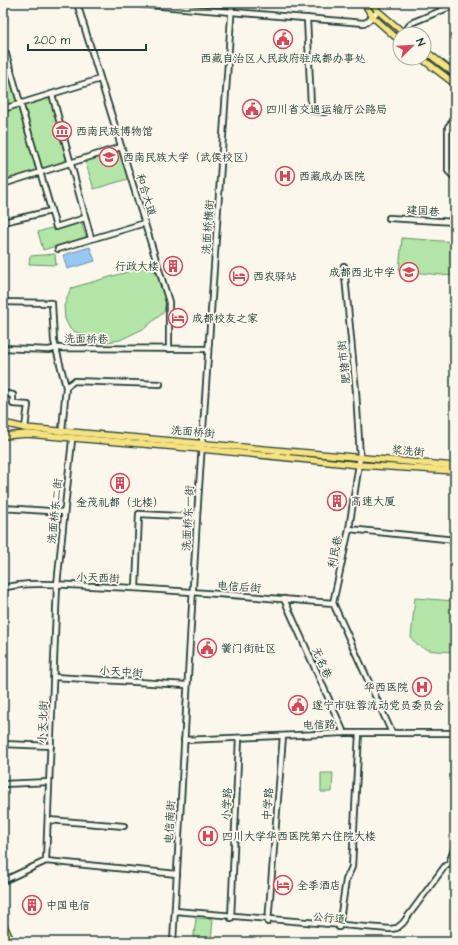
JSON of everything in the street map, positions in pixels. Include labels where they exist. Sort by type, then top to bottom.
[{"type":"main road","points":[[364,3],[373,17],[392,34]]},
{"type":"main road","points":[[372,3],[378,11],[395,26]]},
{"type":"main road","points":[[432,56],[455,74]]},
{"type":"main road","points":[[431,66],[455,84]]},
{"type":"main road","name":"洗面桥街","points":[[3,423],[25,428]]},
{"type":"main road","name":"洗面桥街","points":[[3,426],[62,430],[359,465]]},
{"type":"main road","name":"洗面桥街","points":[[3,432],[72,440],[202,446],[360,457]]},
{"type":"main road","name":"洗面桥街","points":[[3,436],[28,434]]},
{"type":"main road","name":"浆洗街","points":[[360,457],[454,468]]},
{"type":"main road","name":"浆洗街","points":[[359,465],[454,468]]},
{"type":"main road","points":[[3,924],[12,942]]},
{"type":"street","name":"和合大道","points":[[77,3],[169,302],[170,349]]},
{"type":"street","points":[[124,3],[364,23],[373,17],[378,11]]},
{"type":"street","name":"洗面桥横街","points":[[202,446],[232,3]]},
{"type":"street","points":[[409,26],[411,23],[455,5]]},
{"type":"street","points":[[307,18],[312,106],[314,111],[324,112]]},
{"type":"street","points":[[6,54],[42,173],[56,227],[85,218]]},
{"type":"street","points":[[3,72],[11,69]]},
{"type":"street","points":[[3,109],[100,78]]},
{"type":"street","points":[[52,94],[91,238]]},
{"type":"street","points":[[455,118],[448,127],[448,171],[455,178]]},
{"type":"street","points":[[3,184],[71,164],[121,147]]},
{"type":"street","points":[[3,222],[51,211]]},
{"type":"street","name":"建国巷","points":[[389,218],[455,222]]},
{"type":"street","points":[[58,249],[145,222]]},
{"type":"street","name":"肥猪市街","points":[[344,266],[356,391],[360,457]]},
{"type":"street","name":"洗面桥巷","points":[[3,302],[52,303],[54,340],[57,348],[208,349]]},
{"type":"street","points":[[3,348],[49,350],[57,348],[66,387],[62,430]]},
{"type":"street","points":[[66,387],[74,381],[160,384]]},
{"type":"street","points":[[3,393],[13,395],[13,404],[28,405],[25,428]]},
{"type":"street","name":"洗面桥东二街","points":[[58,585],[72,440]]},
{"type":"street","name":"洗面桥东一街","points":[[193,593],[202,446]]},
{"type":"street","name":"利民巷","points":[[333,603],[349,529],[360,457]]},
{"type":"street","points":[[3,508],[64,512]]},
{"type":"street","points":[[136,588],[140,514],[197,517]]},
{"type":"street","points":[[349,529],[455,540]]},
{"type":"street","name":"小天西街","points":[[3,588],[16,585],[58,585],[136,588],[193,593]]},
{"type":"street","name":"小天北街","points":[[46,861],[58,585]]},
{"type":"street","name":"电信后街","points":[[193,593],[284,599]]},
{"type":"street","name":"电信南街","points":[[173,942],[186,685],[193,593]]},
{"type":"street","points":[[284,599],[333,603],[392,732]]},
{"type":"street","name":"无名巷","points":[[284,599],[344,733]]},
{"type":"street","name":"小天中街","points":[[54,677],[186,685]]},
{"type":"street","name":"电信路","points":[[184,740],[344,733],[455,733]]},
{"type":"street","points":[[339,927],[346,880],[352,867],[359,733]]},
{"type":"street","name":"中学路","points":[[268,920],[283,736]]},
{"type":"street","name":"小学路","points":[[231,917],[239,738]]},
{"type":"street","points":[[3,744],[51,746]]},
{"type":"street","points":[[3,784],[49,782]]},
{"type":"street","points":[[48,820],[124,826]]},
{"type":"street","name":"公行道","points":[[175,912],[392,932],[404,927],[449,864],[455,847]]},
{"type":"street","points":[[3,881],[46,861],[177,874]]},
{"type":"green space","points":[[11,69],[21,104],[52,94],[71,163],[3,184],[3,71]]},
{"type":"green space","points":[[120,150],[128,179],[94,189],[85,161]]},
{"type":"green space","points":[[80,219],[86,237],[43,250],[38,232]]},
{"type":"green space","points":[[402,238],[455,242],[455,287],[453,287],[453,276],[399,271]]},
{"type":"green space","points":[[55,254],[56,265],[29,264],[30,256]]},
{"type":"green space","points":[[145,267],[158,273],[166,300],[164,312],[145,328],[120,340],[106,342],[93,341],[70,329],[65,319],[64,306],[71,288]]},
{"type":"green space","points":[[415,598],[455,601],[455,652],[424,649],[411,637]]},
{"type":"green space","points":[[321,773],[333,773],[332,792],[321,792]]},
{"type":"green space","points":[[196,918],[213,919],[211,942],[193,942]]},
{"type":"water","points":[[90,247],[95,261],[67,269],[63,255]]},
{"type":"place","name":"西藏自治区人民政府驻成都办事处","points":[[283,39]]},
{"type":"place","name":"四川省交通运输厅公路局","points":[[252,109]]},
{"type":"place","name":"西南民族博物馆","points":[[62,131]]},
{"type":"place","name":"西南民族大学（武侯校区）","points":[[109,157]]},
{"type":"place","name":"西藏成办医院","points":[[285,176]]},
{"type":"place","name":"行政大楼","points":[[173,266]]},
{"type":"place","name":"成都西北中学","points":[[409,272]]},
{"type":"place","name":"西农驿站","points":[[239,276]]},
{"type":"place","name":"成都校友之家","points":[[178,318]]},
{"type":"place","name":"金茂礼都（北楼）","points":[[120,483]]},
{"type":"place","name":"高速大厦","points":[[337,501]]},
{"type":"place","name":"黉门街社区","points":[[207,648]]},
{"type":"place","name":"华西医院","points":[[422,687]]},
{"type":"place","name":"遂宁市驻蓉流动党员委员会","points":[[298,705]]},
{"type":"place","name":"四川大学华西医院第六住院大楼","points":[[208,836]]},
{"type":"place","name":"全季酒店","points":[[283,885]]},
{"type":"place","name":"中国电信","points":[[32,905]]}]
